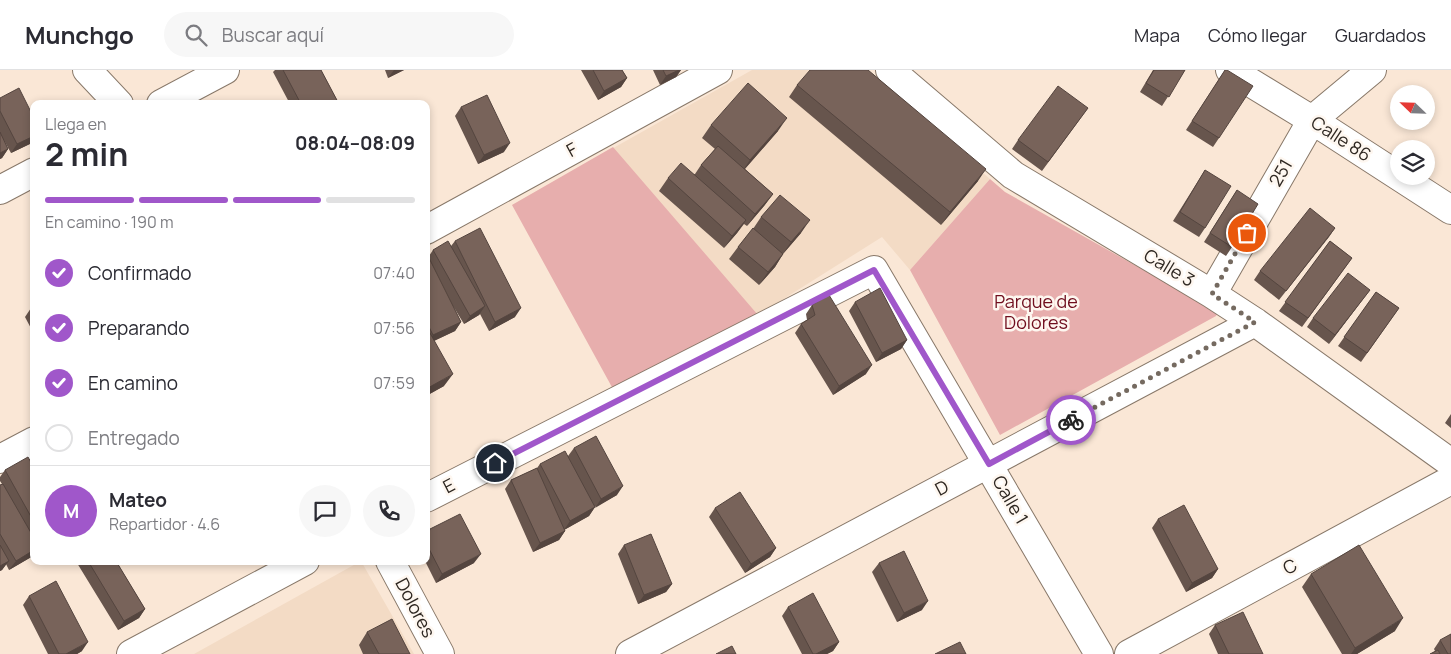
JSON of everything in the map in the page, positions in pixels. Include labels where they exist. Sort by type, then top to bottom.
[{"type":"street","points":[[87,70],[116,100]]},
{"type":"street","points":[[169,100],[225,70]]},
{"type":"street","name":"F","points":[[430,228],[718,70]]},
{"type":"street","name":"Calle 3","points":[[890,70],[1013,175],[1212,294],[1255,322],[1451,463]]},
{"type":"street","name":"Calle 86","points":[[1230,70],[1312,120],[1451,210]]},
{"type":"street","name":"251","points":[[1212,294],[1312,120],[1372,70]]},
{"type":"street","points":[[0,190],[30,174]]},
{"type":"street","name":"Calle 1","points":[[874,270],[1099,654]]},
{"type":"street","name":"E","points":[[430,496],[874,270]]},
{"type":"street","name":"D","points":[[630,654],[1255,322]]},
{"type":"street","points":[[0,459],[30,443]]},
{"type":"street","name":"C","points":[[1129,654],[1451,480]]},
{"type":"street","points":[[131,654],[298,565]]},
{"type":"street","name":"Dolores","points":[[392,565],[440,654]]},
{"type":"shaded area","points":[[752,70],[861,70],[990,179],[910,270],[882,237],[758,315],[512,205]]},
{"type":"shaded area","points":[[354,565],[363,565],[414,654],[194,654]]},
{"type":"green space","points":[[613,147],[758,315],[613,389],[512,205]]},
{"type":"green space","name":"Parque de Dolores","points":[[990,179],[1005,192],[1218,312],[1216,316],[1000,435],[910,270]]},
{"type":"building","points":[[283,70],[321,70],[337,100],[299,100]]},
{"type":"building","points":[[593,70],[622,70],[627,78],[604,91]]},
{"type":"building","points":[[663,70],[679,70],[666,76]]},
{"type":"building","points":[[810,70],[868,70],[986,169],[950,212],[797,85]]},
{"type":"building","points":[[1154,70],[1185,70],[1169,97],[1146,83]]},
{"type":"building","points":[[1225,70],[1253,86],[1219,138],[1192,121]]},
{"type":"building","points":[[748,83],[787,118],[750,160],[711,125]]},
{"type":"building","points":[[1058,86],[1088,108],[1048,162],[1018,140]]},
{"type":"building","points":[[19,88],[30,110],[30,138],[17,144],[0,111],[0,98]]},
{"type":"building","points":[[487,95],[510,143],[484,155],[461,107]]},
{"type":"building","points":[[0,132],[8,149],[0,153]]},
{"type":"building","points":[[718,146],[773,194],[755,214],[701,165]]},
{"type":"building","points":[[681,163],[746,220],[732,236],[668,178]]},
{"type":"building","points":[[1205,170],[1231,186],[1205,228],[1180,212]]},
{"type":"building","points":[[1237,190],[1258,204],[1232,247],[1210,233]]},
{"type":"building","points":[[780,195],[810,220],[791,242],[761,217]]},
{"type":"building","points":[[1310,208],[1335,228],[1286,291],[1260,271]]},
{"type":"building","points":[[480,228],[521,308],[495,322],[455,241]]},
{"type":"building","points":[[753,228],[783,254],[768,272],[738,247]]},
{"type":"building","points":[[448,241],[485,306],[470,316],[433,250]]},
{"type":"building","points":[[1330,241],[1352,258],[1308,318],[1285,302]]},
{"type":"building","points":[[430,260],[461,322],[433,335],[430,329]]},
{"type":"building","points":[[1348,273],[1370,290],[1335,335],[1313,318]]},
{"type":"building","points":[[880,288],[907,340],[882,353],[855,302]]},
{"type":"building","points":[[1376,292],[1399,308],[1367,353],[1344,337]]},
{"type":"building","points":[[829,295],[872,365],[839,386],[801,324],[815,315],[812,305]]},
{"type":"building","points":[[430,333],[453,374],[430,387]]},
{"type":"building","points":[[596,436],[623,486],[601,499],[574,448]]},
{"type":"building","points":[[565,451],[595,507],[570,521],[540,464]]},
{"type":"building","points":[[28,457],[30,461],[30,515],[5,470]]},
{"type":"building","points":[[537,468],[565,531],[540,543],[511,480]]},
{"type":"building","points":[[3,484],[30,531],[30,552],[16,561],[0,534],[0,485]]},
{"type":"building","points":[[740,492],[776,548],[751,564],[715,508]]},
{"type":"building","points":[[1184,505],[1218,569],[1192,583],[1158,519]]},
{"type":"building","points":[[460,514],[481,554],[442,574],[430,551],[430,529]]},
{"type":"building","points":[[651,534],[672,584],[644,595],[624,545]]},
{"type":"building","points":[[0,545],[9,561],[0,566]]},
{"type":"building","points":[[1359,545],[1403,618],[1355,648],[1311,574]]},
{"type":"building","points":[[904,551],[928,601],[904,613],[879,563]]},
{"type":"building","points":[[90,565],[118,565],[145,609],[124,621]]},
{"type":"building","points":[[56,581],[88,642],[66,654],[59,654],[29,596]]},
{"type":"building","points":[[813,593],[839,642],[816,654],[813,654],[788,607]]},
{"type":"building","points":[[1243,612],[1263,654],[1229,654],[1215,625]]},
{"type":"building","points":[[392,619],[410,654],[379,654],[367,632]]},
{"type":"building","points":[[1451,634],[1451,654],[1448,654],[1440,640]]},
{"type":"building","points":[[960,642],[966,654],[935,654]]},
{"type":"building","points":[[732,646],[736,654],[716,654]]},
{"type":"building","points":[[1438,650],[1440,654],[1430,654]]},
{"type":"way so far","points":[[1071,420],[1255,322],[1212,294],[1247,233]]},
{"type":"route","points":[[495,463],[874,270],[989,464],[1071,420]]}]
